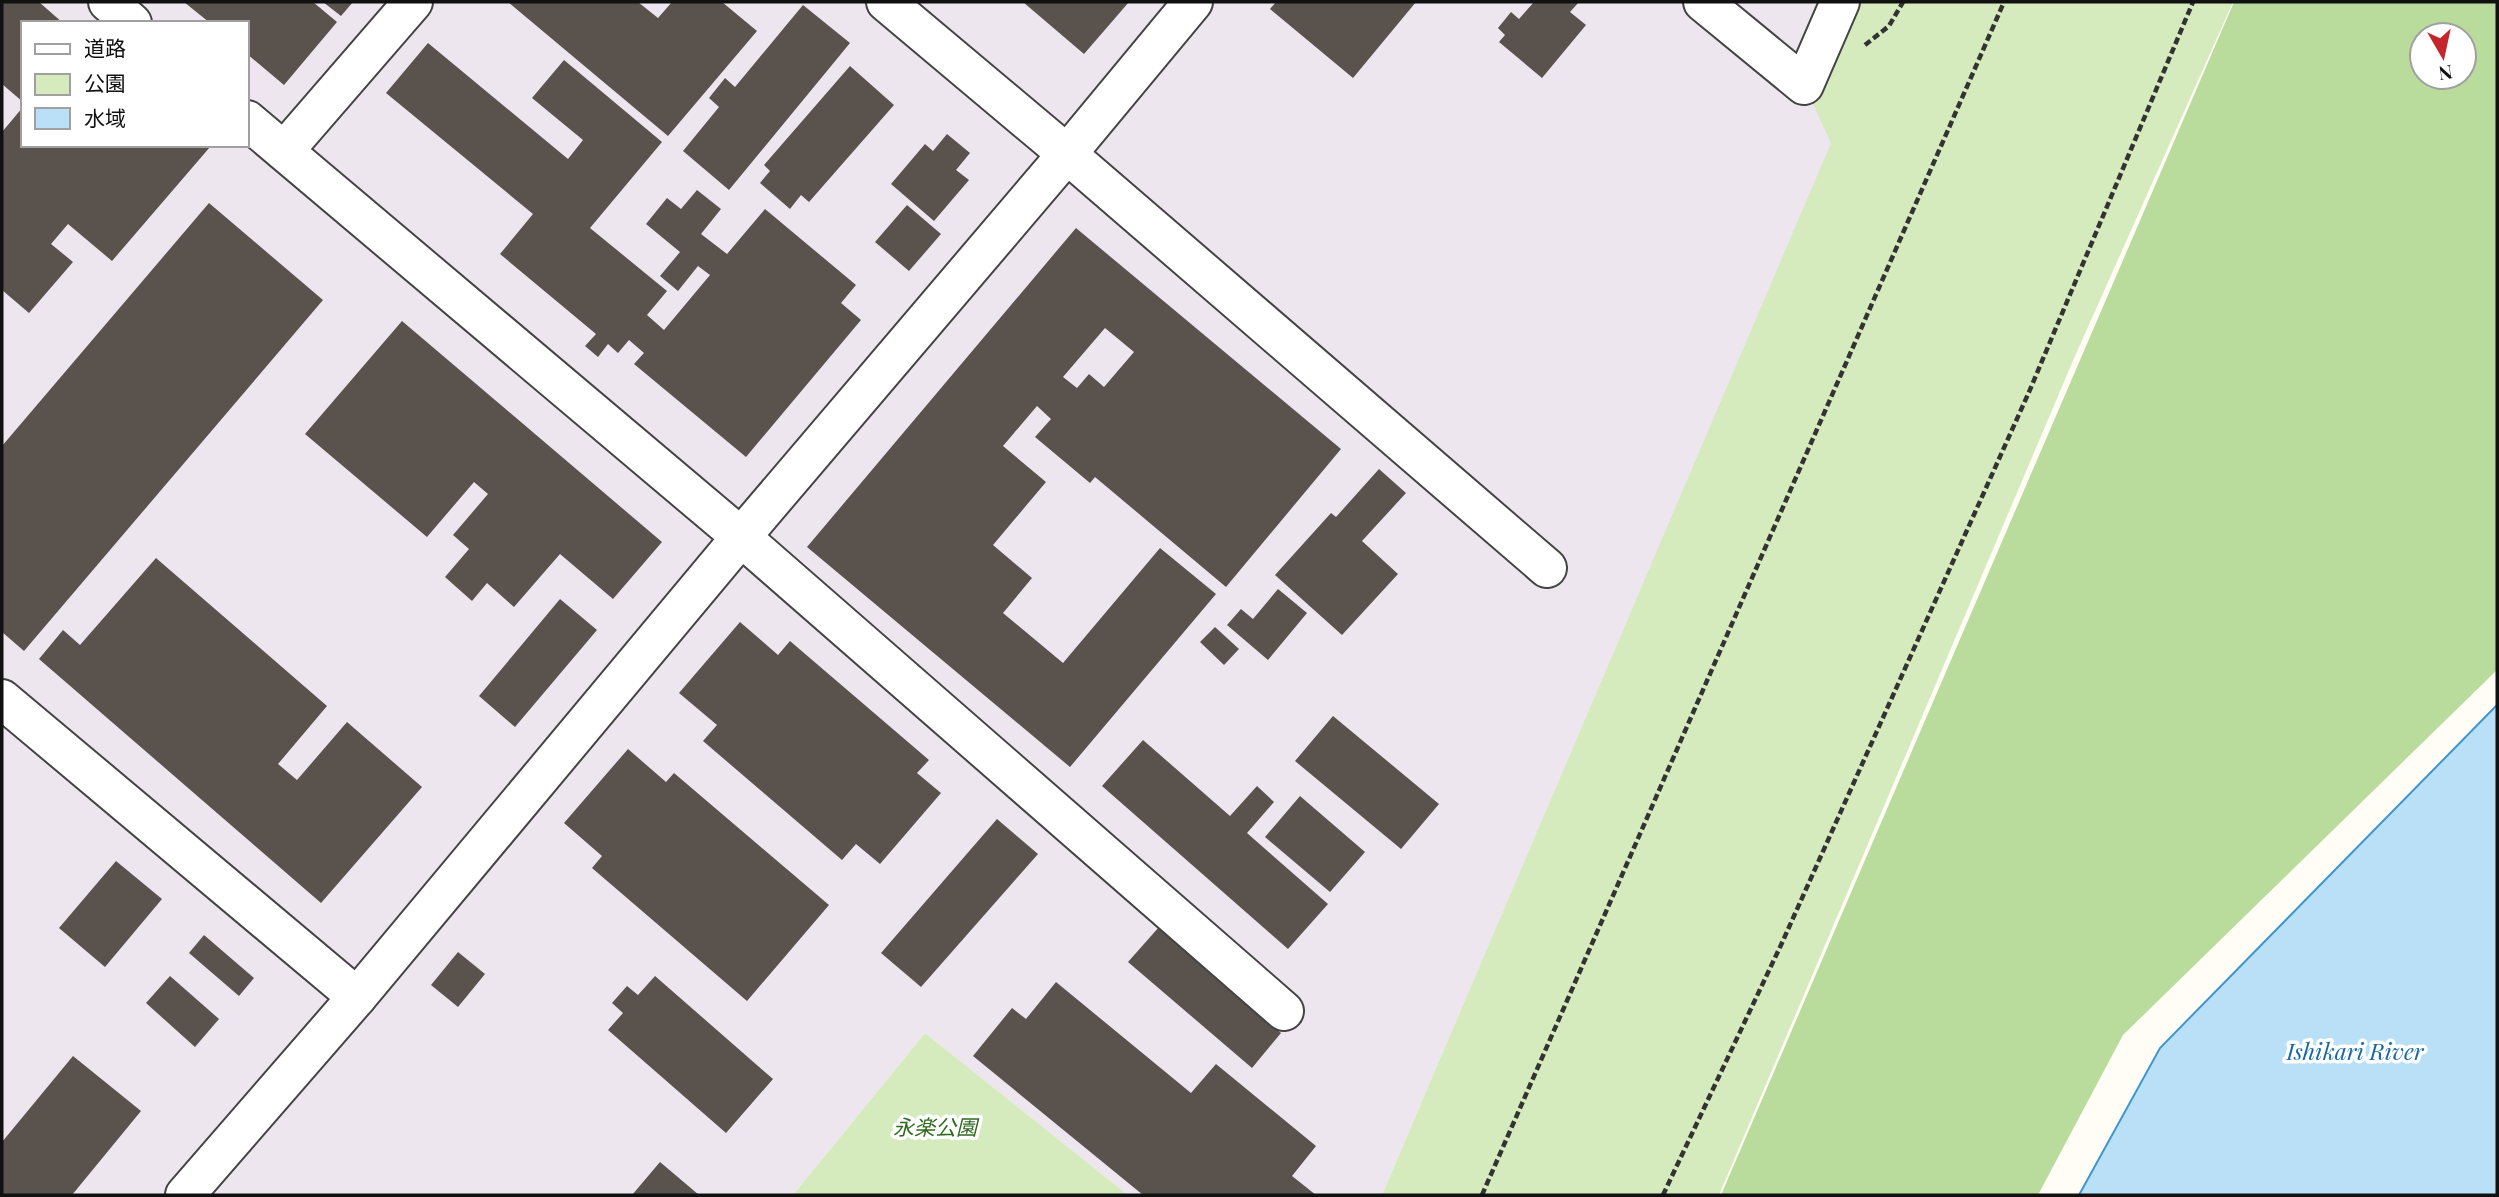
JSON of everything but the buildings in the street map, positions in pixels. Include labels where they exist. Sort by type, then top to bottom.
[{"type":"street","points":[[108,2],[130,21]]},
{"type":"street","points":[[284,151],[413,2]]},
{"type":"street","points":[[886,2],[1548,568]]},
{"type":"street","points":[[190,1194],[1193,2]]},
{"type":"street","points":[[1703,2],[1804,85],[1840,2]]},
{"type":"street","points":[[248,121],[741,537],[1284,1011]]},
{"type":"street","points":[[2,699],[357,997]]},
{"type":"path","points":[[1482,1195],[2004,2]]},
{"type":"path","points":[[1663,1195],[1781,946],[2028,392],[2193,2]]},
{"type":"shaded area","points":[[2,2],[1840,2],[1804,85],[1832,143],[1382,1195],[1128,1195],[925,1033],[793,1195],[2,1195]]},
{"type":"green space","points":[[1840,2],[2233,2],[2075,356],[1719,1195],[1382,1195],[1831,143],[1804,85]]},
{"type":"green space","points":[[2234,2],[2497,2],[2497,670],[2123,1035],[2038,1195],[1721,1195]]},
{"type":"green space","name":"永楽公園","points":[[925,1033],[1128,1195],[793,1195]]},
{"type":"water","name":"Ishikari River","points":[[2497,705],[2497,1195],[2079,1195],[2160,1048]]}]
